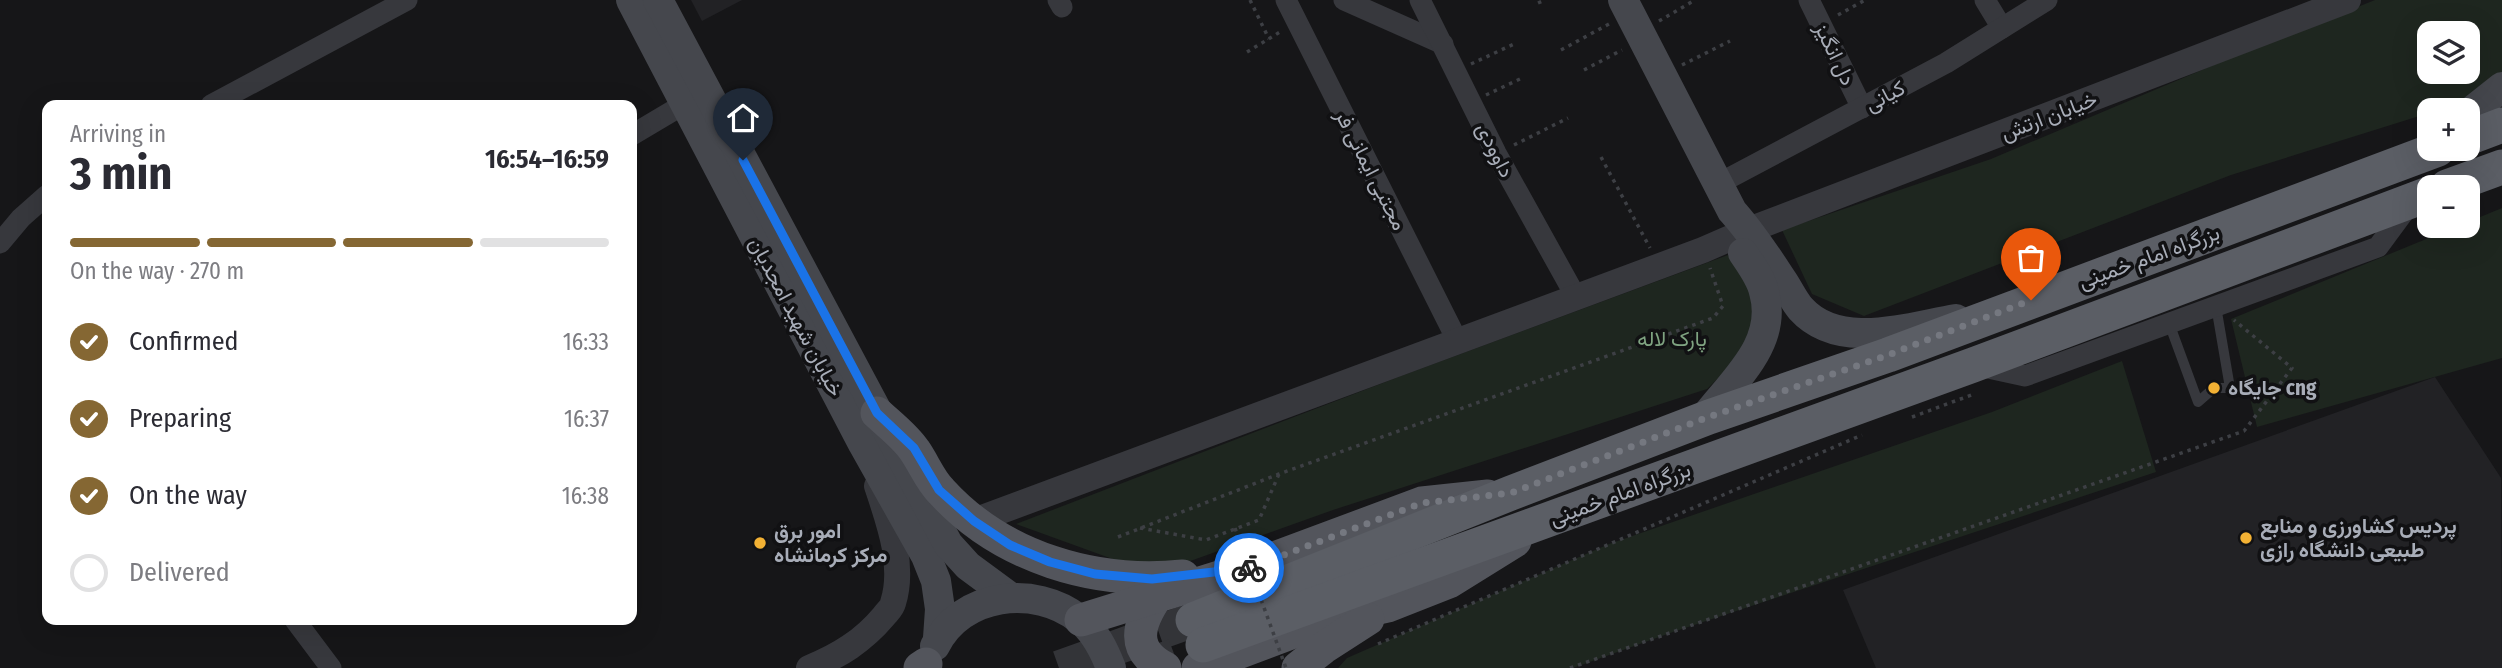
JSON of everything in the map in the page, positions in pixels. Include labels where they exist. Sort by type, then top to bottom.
[{"type":"highway","points":[[2480,133],[2502,125]]},
{"type":"highway","name":"بزرگراه امام خمینی","points":[[1198,645],[1511,493],[1703,419],[1888,355],[2417,156]]},
{"type":"highway","points":[[2480,175],[2502,167]]},
{"type":"highway","name":"بزرگراه امام خمینی","points":[[1198,645],[1546,522],[1977,378],[2417,199]]},
{"type":"main road","name":"خیابان شهید امجدیان","points":[[631,0],[696,97],[877,413],[948,544],[968,566],[1010,597]]},
{"type":"main road","name":"خیابان شهید امجدیان","points":[[658,0],[696,97],[863,444],[926,556],[940,609],[927,660]]},
{"type":"main road","points":[[1634,21],[1718,184],[1765,293],[1766,319],[1763,338],[1754,358],[1703,419]]},
{"type":"main road","points":[[2480,104],[2502,87]]},
{"type":"main road","points":[[1738,226],[1802,310],[1825,326],[1845,333],[1883,332],[2004,310]]},
{"type":"main road","points":[[877,413],[914,448],[939,490],[974,521],[1010,545],[1040,558],[1095,574],[1152,579],[1245,569]]},
{"type":"main road","points":[[1081,620],[1245,569],[1422,503],[1511,493]]},
{"type":"main road","points":[[1298,668],[1323,648],[1388,607],[1449,582],[1546,522]]},
{"type":"main road","points":[[927,660],[958,618],[982,603],[1010,597],[1035,598],[1059,606],[1081,620],[1101,644],[1111,668]]},
{"type":"main road","points":[[1156,597],[1141,624],[1139,635],[1146,653],[1165,668]]},
{"type":"main road","points":[[1198,645],[1388,607]]},
{"type":"street","points":[[220,100],[407,0]]},
{"type":"street","name":"مجتبی ایمانی فر","points":[[1286,0],[1457,340]]},
{"type":"street","points":[[1344,0],[1443,44]]},
{"type":"street","name":"داوودی","points":[[1420,0],[1496,153],[1576,297]]},
{"type":"street","name":"دل انگیز","points":[[1809,0],[1861,108]]},
{"type":"street","points":[[1984,0],[2002,28]]},
{"type":"street","name":"کیانی","points":[[1718,184],[1946,63],[2048,0]]},
{"type":"street","name":"خیابان ارتش","points":[[974,521],[1703,250],[1738,226],[2348,0]]},
{"type":"street","points":[[637,132],[696,97]]},
{"type":"street","points":[[0,243],[42,200]]},
{"type":"street","points":[[1977,378],[2025,376],[2378,247],[2417,202]]},
{"type":"street","points":[[809,668],[835,658],[869,635],[893,605],[897,571],[890,524],[863,444]]},
{"type":"street","points":[[299,625],[331,668]]},
{"type":"lane","points":[[2169,323],[2197,402],[2214,388],[2230,388],[2217,306]]},
{"type":"path","points":[[1250,0],[1269,38]]},
{"type":"path","points":[[1538,4],[1545,0]]},
{"type":"path","points":[[1561,50],[1695,0]]},
{"type":"path","points":[[1821,25],[1865,0]]},
{"type":"path","points":[[1584,70],[1634,21]]},
{"type":"path","points":[[1247,52],[1297,22]]},
{"type":"path","points":[[1662,75],[1730,41]]},
{"type":"path","points":[[1456,71],[1514,44]]},
{"type":"path","points":[[1471,102],[1520,79]]},
{"type":"path","points":[[1496,153],[1568,118]]},
{"type":"path","points":[[1601,157],[1659,266]]},
{"type":"path","points":[[1118,537],[1279,474],[1713,318],[1723,306],[1722,298],[1703,250]]},
{"type":"path","points":[[1570,668],[2244,431],[2292,368],[2217,306]]},
{"type":"path","points":[[1905,419],[1977,378]]},
{"type":"path","points":[[1376,645],[1867,433]]},
{"type":"path","points":[[1138,528],[1206,540],[1259,520],[1279,474]]},
{"type":"path","points":[[1235,528],[1286,668]]},
{"type":"shaded area","points":[[691,0],[742,0],[702,21]]},
{"type":"shaded area","name":"پردیس کشاورزی و منابع طبیعی دانشگاه رازی","points":[[2435,377],[2501,478],[2502,668],[1876,668],[1843,590]]},
{"type":"green space","points":[[2375,0],[2502,0],[2502,90],[2476,98],[2417,98],[2417,117],[2231,175],[1864,316],[1812,294],[1782,230],[1991,159]]},
{"type":"green space","points":[[2502,208],[2502,358],[2257,427],[2231,319],[2429,238],[2480,238],[2480,217]]},
{"type":"green space","name":"پارک لاله","points":[[1728,255],[1755,295],[1751,346],[1707,389],[1333,510],[1154,574],[1016,524],[1401,376]]},
{"type":"green space","points":[[2122,361],[2156,472],[1673,632],[1573,668],[1338,668],[1347,658],[1609,544],[1992,412]]},
{"type":"tunnel","points":[[1059,668],[1193,620]]},
{"type":"tunnel","points":[[1142,668],[1203,645]]},
{"type":"way so far","points":[[1249,568],[1422,503],[1511,493],[1703,419],[1888,355],[2031,300]]},
{"type":"place","name":"جایگاه cng","points":[[2214,388]]},
{"type":"place","name":"پردیس کشاورزی و منابع طبیعی دانشگاه رازی","points":[[2246,538]]},
{"type":"place","name":"امور برق مرکز کرمانشاه","points":[[760,543]]},
{"type":"route","points":[[743,160],[877,413],[914,448],[939,490],[974,521],[1010,545],[1050,562],[1095,574],[1152,579],[1249,568]]}]
